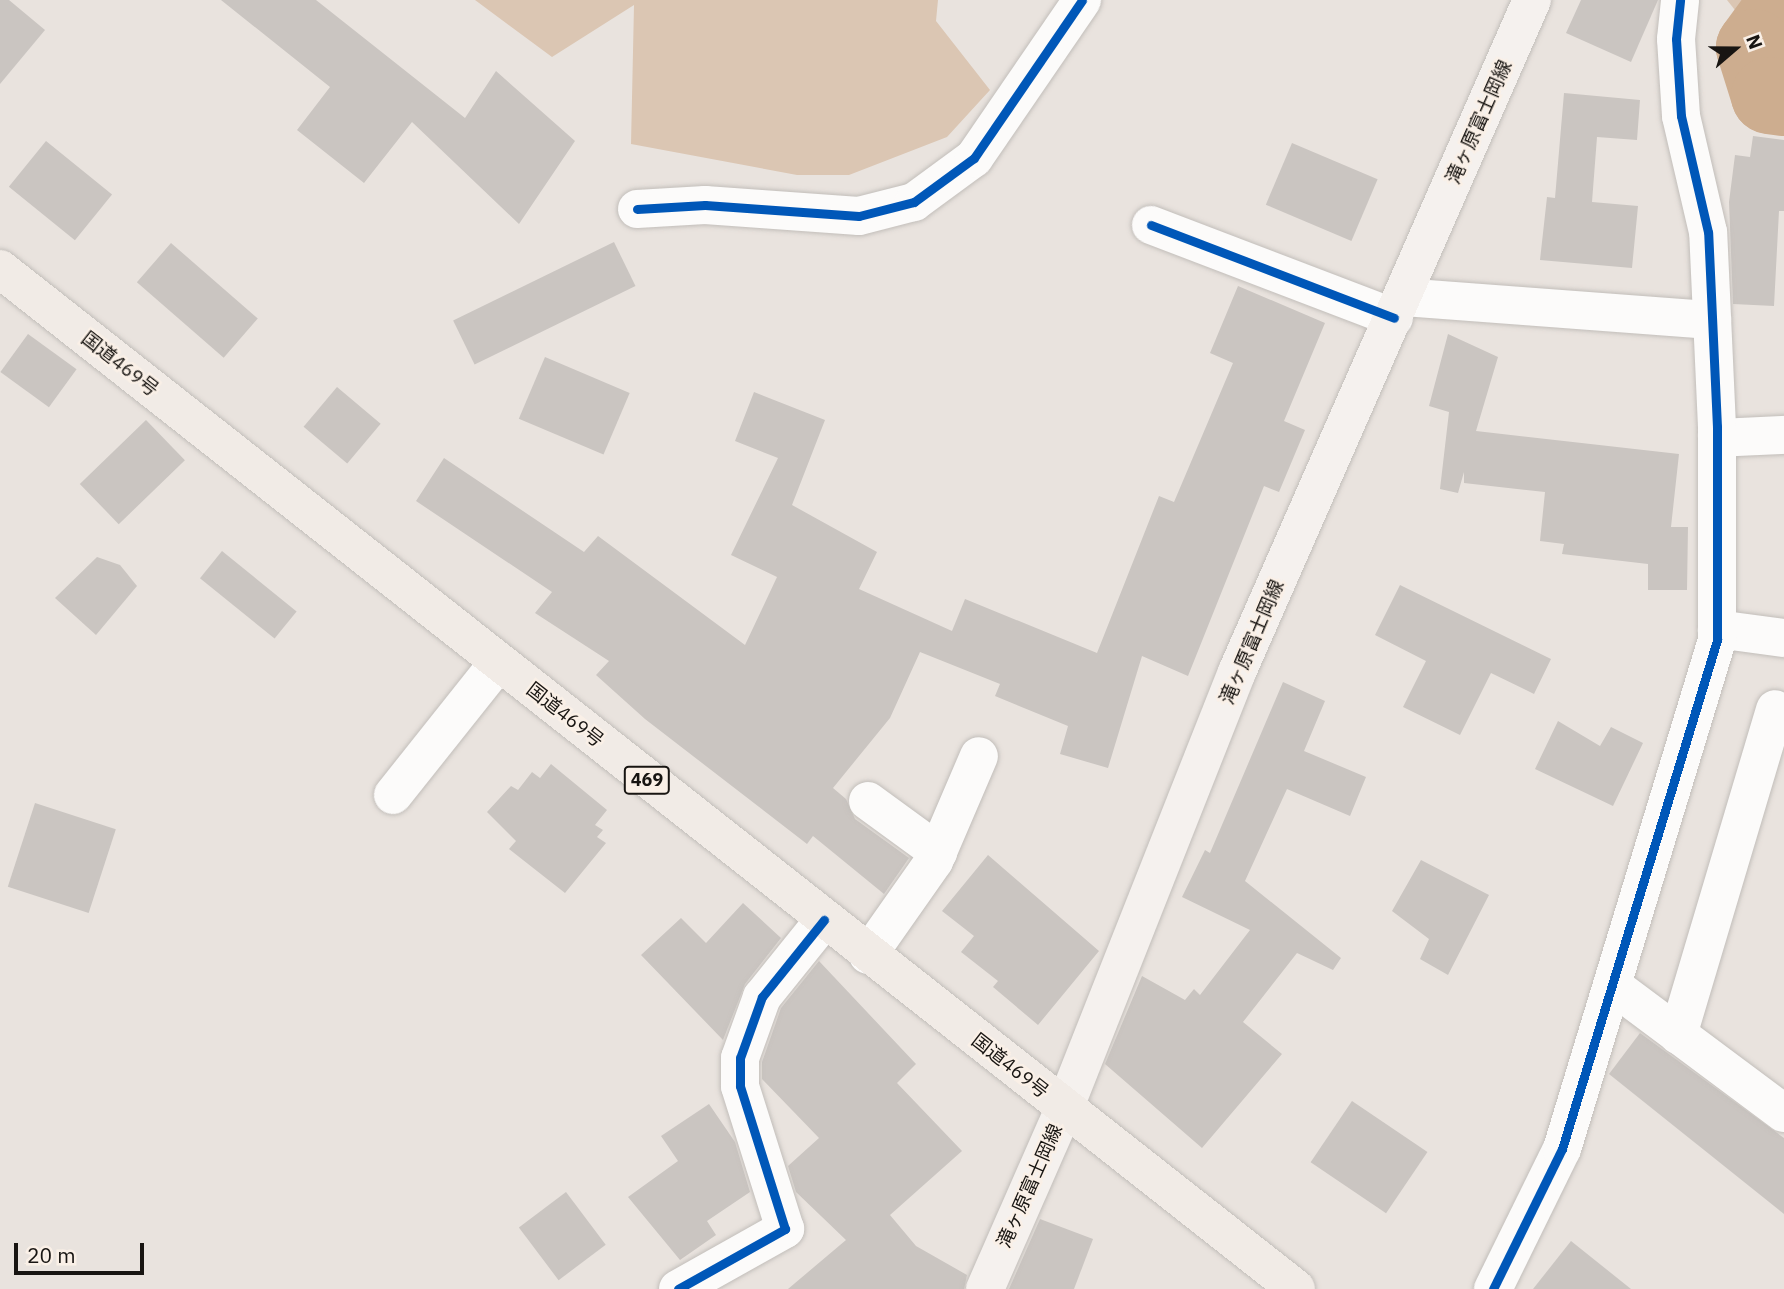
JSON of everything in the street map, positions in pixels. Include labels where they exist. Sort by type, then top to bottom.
[{"type":"highway","name":"国道469号","points":[[0,269],[868,955],[1296,1289]]},
{"type":"main road","name":"滝ヶ原富士岡線","points":[[985,1289],[1064,1109],[1237,672],[1532,0]]},
{"type":"street","points":[[637,209],[705,205],[859,216],[914,202],[974,158],[1082,0]]},
{"type":"street","points":[[1493,1289],[1562,1149],[1717,629],[1717,438],[1707,232],[1681,116],[1676,39],[1680,0]]},
{"type":"street","points":[[1151,225],[1398,307],[1712,320]]},
{"type":"street","points":[[1717,438],[1784,435]]},
{"type":"street","points":[[1717,629],[1784,638]]},
{"type":"street","points":[[393,795],[498,663]]},
{"type":"street","points":[[1678,1035],[1775,709]]},
{"type":"street","points":[[868,955],[938,852],[979,756]]},
{"type":"street","points":[[868,801],[938,852]]},
{"type":"street","points":[[678,1289],[785,1230],[740,1086],[740,1058],[762,997],[824,920]]},
{"type":"street","points":[[1612,985],[1784,1113]]},
{"type":"shaded area","points":[[475,0],[938,0],[936,21],[990,90],[947,137],[849,175],[797,175],[631,144],[634,5],[552,57]]},
{"type":"shaded area","points":[[1727,0],[1784,0],[1784,72]]},
{"type":"building","points":[[0,0],[9,0],[45,30],[0,84]]},
{"type":"building","points":[[221,0],[316,0],[465,118],[496,71],[575,141],[519,224],[412,122],[364,183],[297,130],[330,87]]},
{"type":"building","points":[[1581,0],[1658,0],[1631,62],[1566,33]]},
{"type":"building","points":[[1564,93],[1640,100],[1637,140],[1597,137],[1592,202],[1638,206],[1632,268],[1540,260],[1547,197],[1555,198]]},
{"type":"building","points":[[1753,136],[1784,140],[1784,211],[1779,211],[1774,306],[1733,304],[1729,202],[1735,155],[1750,157]]},
{"type":"building","points":[[46,141],[112,194],[75,240],[9,187]]},
{"type":"building","points":[[1292,143],[1378,179],[1351,241],[1266,205]]},
{"type":"building","points":[[614,242],[635,286],[475,365],[453,320]]},
{"type":"building","points":[[171,243],[258,318],[224,358],[137,282]]},
{"type":"building","points":[[1238,286],[1325,323],[1284,421],[1305,430],[1279,492],[1264,486],[1188,676],[1142,656],[1108,768],[1060,754],[1068,726],[995,696],[1000,684],[920,652],[890,718],[833,788],[846,799],[855,819],[909,858],[884,894],[813,836],[807,844],[645,719],[596,675],[609,661],[535,613],[552,592],[416,501],[444,458],[584,552],[598,536],[745,645],[777,577],[731,555],[778,458],[735,441],[754,392],[825,420],[792,505],[877,552],[859,589],[952,631],[965,599],[1097,653],[1159,496],[1174,502],[1233,363],[1210,353]]},
{"type":"building","points":[[28,334],[77,369],[49,407],[0,372]]},
{"type":"building","points":[[1448,334],[1498,357],[1476,431],[1679,454],[1671,527],[1688,527],[1687,590],[1648,590],[1648,564],[1562,554],[1564,544],[1540,541],[1545,492],[1464,483],[1464,472],[1458,493],[1440,489],[1449,412],[1429,406]]},
{"type":"building","points":[[545,357],[630,393],[604,455],[519,419]]},
{"type":"building","points":[[337,387],[381,424],[347,463],[304,427]]},
{"type":"building","points":[[146,420],[185,460],[119,524],[80,484]]},
{"type":"building","points":[[222,551],[297,611],[275,639],[200,578]]},
{"type":"building","points":[[97,557],[120,565],[137,586],[96,635],[55,598]]},
{"type":"building","points":[[1400,585],[1551,659],[1534,694],[1491,673],[1460,735],[1403,707],[1426,661],[1375,635]]},
{"type":"building","points":[[1283,682],[1325,701],[1304,751],[1366,777],[1350,816],[1287,789],[1245,881],[1341,958],[1333,970],[1297,953],[1243,1022],[1282,1054],[1202,1148],[1105,1064],[1142,976],[1185,1000],[1194,989],[1200,995],[1250,930],[1182,897],[1205,850],[1210,853]]},
{"type":"building","points":[[1558,721],[1600,746],[1611,727],[1643,743],[1613,806],[1535,769]]},
{"type":"building","points":[[551,764],[607,810],[595,825],[603,830],[597,837],[606,843],[565,893],[509,849],[516,841],[487,812],[511,786],[518,790],[532,772],[540,778]]},
{"type":"building","points":[[35,803],[116,829],[89,913],[8,887]]},
{"type":"building","points":[[988,855],[1099,951],[1038,1025],[993,987],[998,981],[961,952],[974,936],[942,911]]},
{"type":"building","points":[[1421,860],[1489,895],[1448,975],[1420,959],[1429,939],[1392,911]]},
{"type":"building","points":[[743,903],[781,938],[745,984],[723,1040],[641,955],[681,918],[706,943]]},
{"type":"building","points":[[819,961],[916,1064],[897,1083],[962,1151],[890,1215],[916,1246],[967,1275],[964,1289],[788,1289],[846,1240],[796,1192],[788,1166],[819,1138],[762,1079],[762,1062],[781,1008]]},
{"type":"building","points":[[1640,1033],[1784,1138],[1784,1214],[1609,1074]]},
{"type":"building","points":[[1352,1101],[1427,1152],[1386,1213],[1311,1162]]},
{"type":"building","points":[[709,1104],[735,1142],[750,1192],[707,1221],[716,1235],[680,1260],[628,1197],[678,1161],[661,1136]]},
{"type":"building","points":[[566,1192],[606,1245],[559,1280],[519,1228]]},
{"type":"building","points":[[1040,1219],[1093,1239],[1074,1289],[1009,1289]]},
{"type":"building","points":[[1571,1241],[1631,1289],[1533,1289]]},
{"type":"waterway","points":[[1784,6],[1754,47],[1769,95],[1784,97]]},
{"type":"cycle path","points":[[637,209],[705,205],[859,216],[914,202],[974,158],[1082,0]]},
{"type":"cycle path","points":[[1493,1289],[1562,1149],[1717,640],[1717,427],[1708,232],[1681,116],[1676,39],[1680,0]]},
{"type":"cycle path","points":[[1151,225],[1394,318]]},
{"type":"cycle path","points":[[678,1289],[785,1229],[740,1086],[740,1058],[762,997],[824,920]]}]
